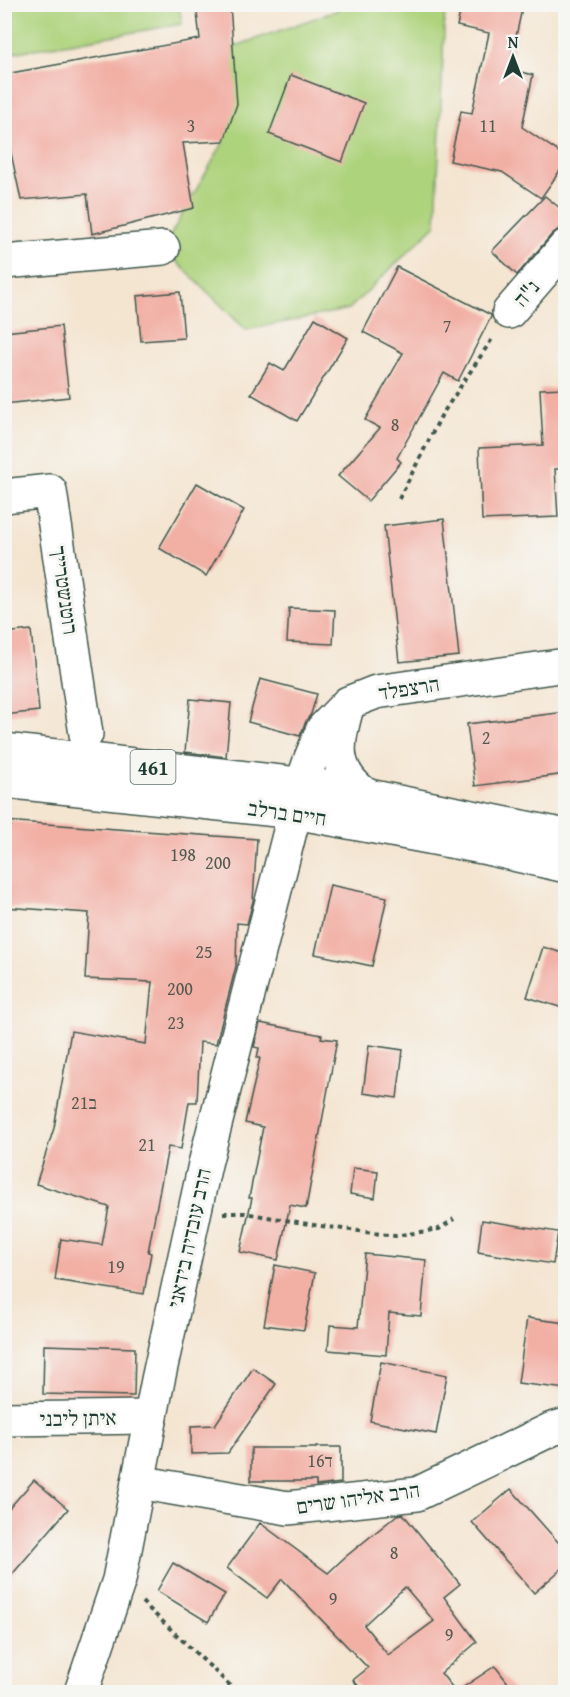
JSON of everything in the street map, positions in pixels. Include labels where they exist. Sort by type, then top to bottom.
[{"type":"street","name":"נ\"ה","points":[[509,312],[566,246]]},
{"type":"street","points":[[4,262],[163,248]]},
{"type":"street","name":"רוטנשטרייך","points":[[4,496],[50,491],[86,734]]},
{"type":"street","name":"הרצפלד","points":[[299,798],[311,758],[323,729],[348,703],[376,692],[566,665]]},
{"type":"street","points":[[348,703],[340,729],[339,752],[347,778],[366,795]]},
{"type":"street","name":"חיים ברלב","points":[[4,750],[299,798],[482,847],[566,866]]},
{"type":"street","name":"חיים ברלב","points":[[4,781],[299,798],[366,795],[566,836]]},
{"type":"street","name":"הרב עובדיה בידאני","points":[[81,1692],[119,1580],[194,1212],[299,798]]},
{"type":"street","name":"איתן ליבני","points":[[4,1419],[151,1417]]},
{"type":"street","name":"הרב אליהו שרים","points":[[138,1482],[288,1508],[417,1494],[552,1429],[566,1425]]},
{"type":"path","points":[[399,499],[441,416],[509,312]]},
{"type":"path","points":[[194,1212],[245,1213],[395,1236],[439,1229],[454,1219]]},
{"type":"path","points":[[119,1580],[237,1692]]},
{"type":"green space","points":[[5,4],[179,5],[182,24],[5,54]]},
{"type":"green space","points":[[339,5],[445,5],[436,225],[349,309],[246,330],[163,248],[224,141],[233,47],[338,10]]},
{"type":"building","points":[[196,4],[230,4],[237,104],[224,141],[183,143],[194,208],[92,234],[87,194],[21,200],[4,120],[4,89],[11,73],[200,39]]},
{"type":"building","points":[[462,4],[523,4],[509,69],[533,75],[522,127],[566,157],[566,162],[541,198],[502,172],[450,161],[461,111],[472,113],[489,33],[457,26]]},
{"type":"building","points":[[291,75],[364,103],[342,162],[269,134]]},
{"type":"building","points":[[545,196],[566,213],[566,228],[559,229],[552,234],[517,275],[492,251]]},
{"type":"building","points":[[397,267],[491,317],[458,381],[444,373],[397,458],[401,462],[368,501],[338,476],[380,428],[365,420],[403,353],[363,332]]},
{"type":"building","points":[[180,292],[184,338],[141,341],[137,296]]},
{"type":"building","points":[[315,318],[348,338],[297,421],[251,394],[270,363],[284,371]]},
{"type":"building","points":[[61,326],[69,397],[4,404],[4,332]]},
{"type":"building","points":[[566,388],[566,469],[555,469],[558,517],[482,520],[479,448],[543,445],[540,389]]},
{"type":"building","points":[[197,483],[244,510],[206,576],[159,548]]},
{"type":"building","points":[[444,519],[459,656],[399,662],[384,526]]},
{"type":"building","points":[[289,608],[335,610],[333,644],[287,642]]},
{"type":"building","points":[[31,630],[39,711],[4,715],[4,633]]},
{"type":"building","points":[[260,679],[317,694],[311,714],[300,736],[248,722]]},
{"type":"building","points":[[190,699],[231,703],[226,757],[185,752]]},
{"type":"building","points":[[566,712],[566,774],[475,786],[467,724]]},
{"type":"building","points":[[4,821],[257,839],[253,901],[247,924],[237,923],[236,966],[216,1044],[200,1042],[197,1102],[189,1102],[181,1149],[168,1147],[148,1252],[151,1253],[144,1294],[55,1280],[61,1239],[102,1245],[109,1207],[36,1184],[54,1128],[71,1031],[146,1044],[152,982],[85,979],[89,913],[4,907]]},
{"type":"building","points":[[330,885],[387,897],[372,966],[315,954]]},
{"type":"building","points":[[543,947],[566,954],[566,1009],[527,997]]},
{"type":"building","points":[[260,1023],[337,1040],[306,1208],[290,1205],[278,1260],[240,1252],[252,1198],[249,1198],[263,1127],[245,1123],[260,1058],[257,1058],[259,1048],[254,1047]]},
{"type":"building","points":[[369,1045],[403,1050],[397,1098],[363,1093]]},
{"type":"building","points":[[353,1168],[378,1171],[375,1198],[350,1194]]},
{"type":"building","points":[[482,1220],[558,1232],[553,1264],[478,1252]]},
{"type":"building","points":[[365,1254],[426,1260],[421,1316],[389,1313],[386,1355],[328,1350],[330,1325],[358,1327]]},
{"type":"building","points":[[275,1265],[315,1273],[304,1330],[264,1325]]},
{"type":"building","points":[[527,1318],[566,1323],[566,1389],[518,1383]]},
{"type":"building","points":[[44,1345],[135,1348],[134,1396],[43,1394]]},
{"type":"building","points":[[381,1362],[447,1375],[436,1434],[370,1421]]},
{"type":"building","points":[[253,1368],[276,1384],[228,1453],[191,1454],[191,1426],[215,1425]]},
{"type":"building","points":[[341,1447],[341,1483],[316,1486],[316,1481],[251,1481],[251,1448]]},
{"type":"building","points":[[34,1480],[68,1509],[4,1584],[4,1514]]},
{"type":"building","points":[[511,1489],[566,1551],[566,1565],[534,1593],[472,1522]]},
{"type":"building","points":[[403,1514],[460,1584],[444,1597],[477,1642],[441,1673],[456,1692],[364,1692],[353,1680],[368,1668],[282,1579],[267,1598],[227,1568],[260,1523],[328,1573],[397,1515]],"holes":[[[405,1587],[434,1621],[388,1655],[364,1625]]]},
{"type":"building","points":[[173,1563],[225,1594],[208,1622],[157,1591]]},
{"type":"building","points":[[495,1666],[515,1692],[456,1692]]}]
